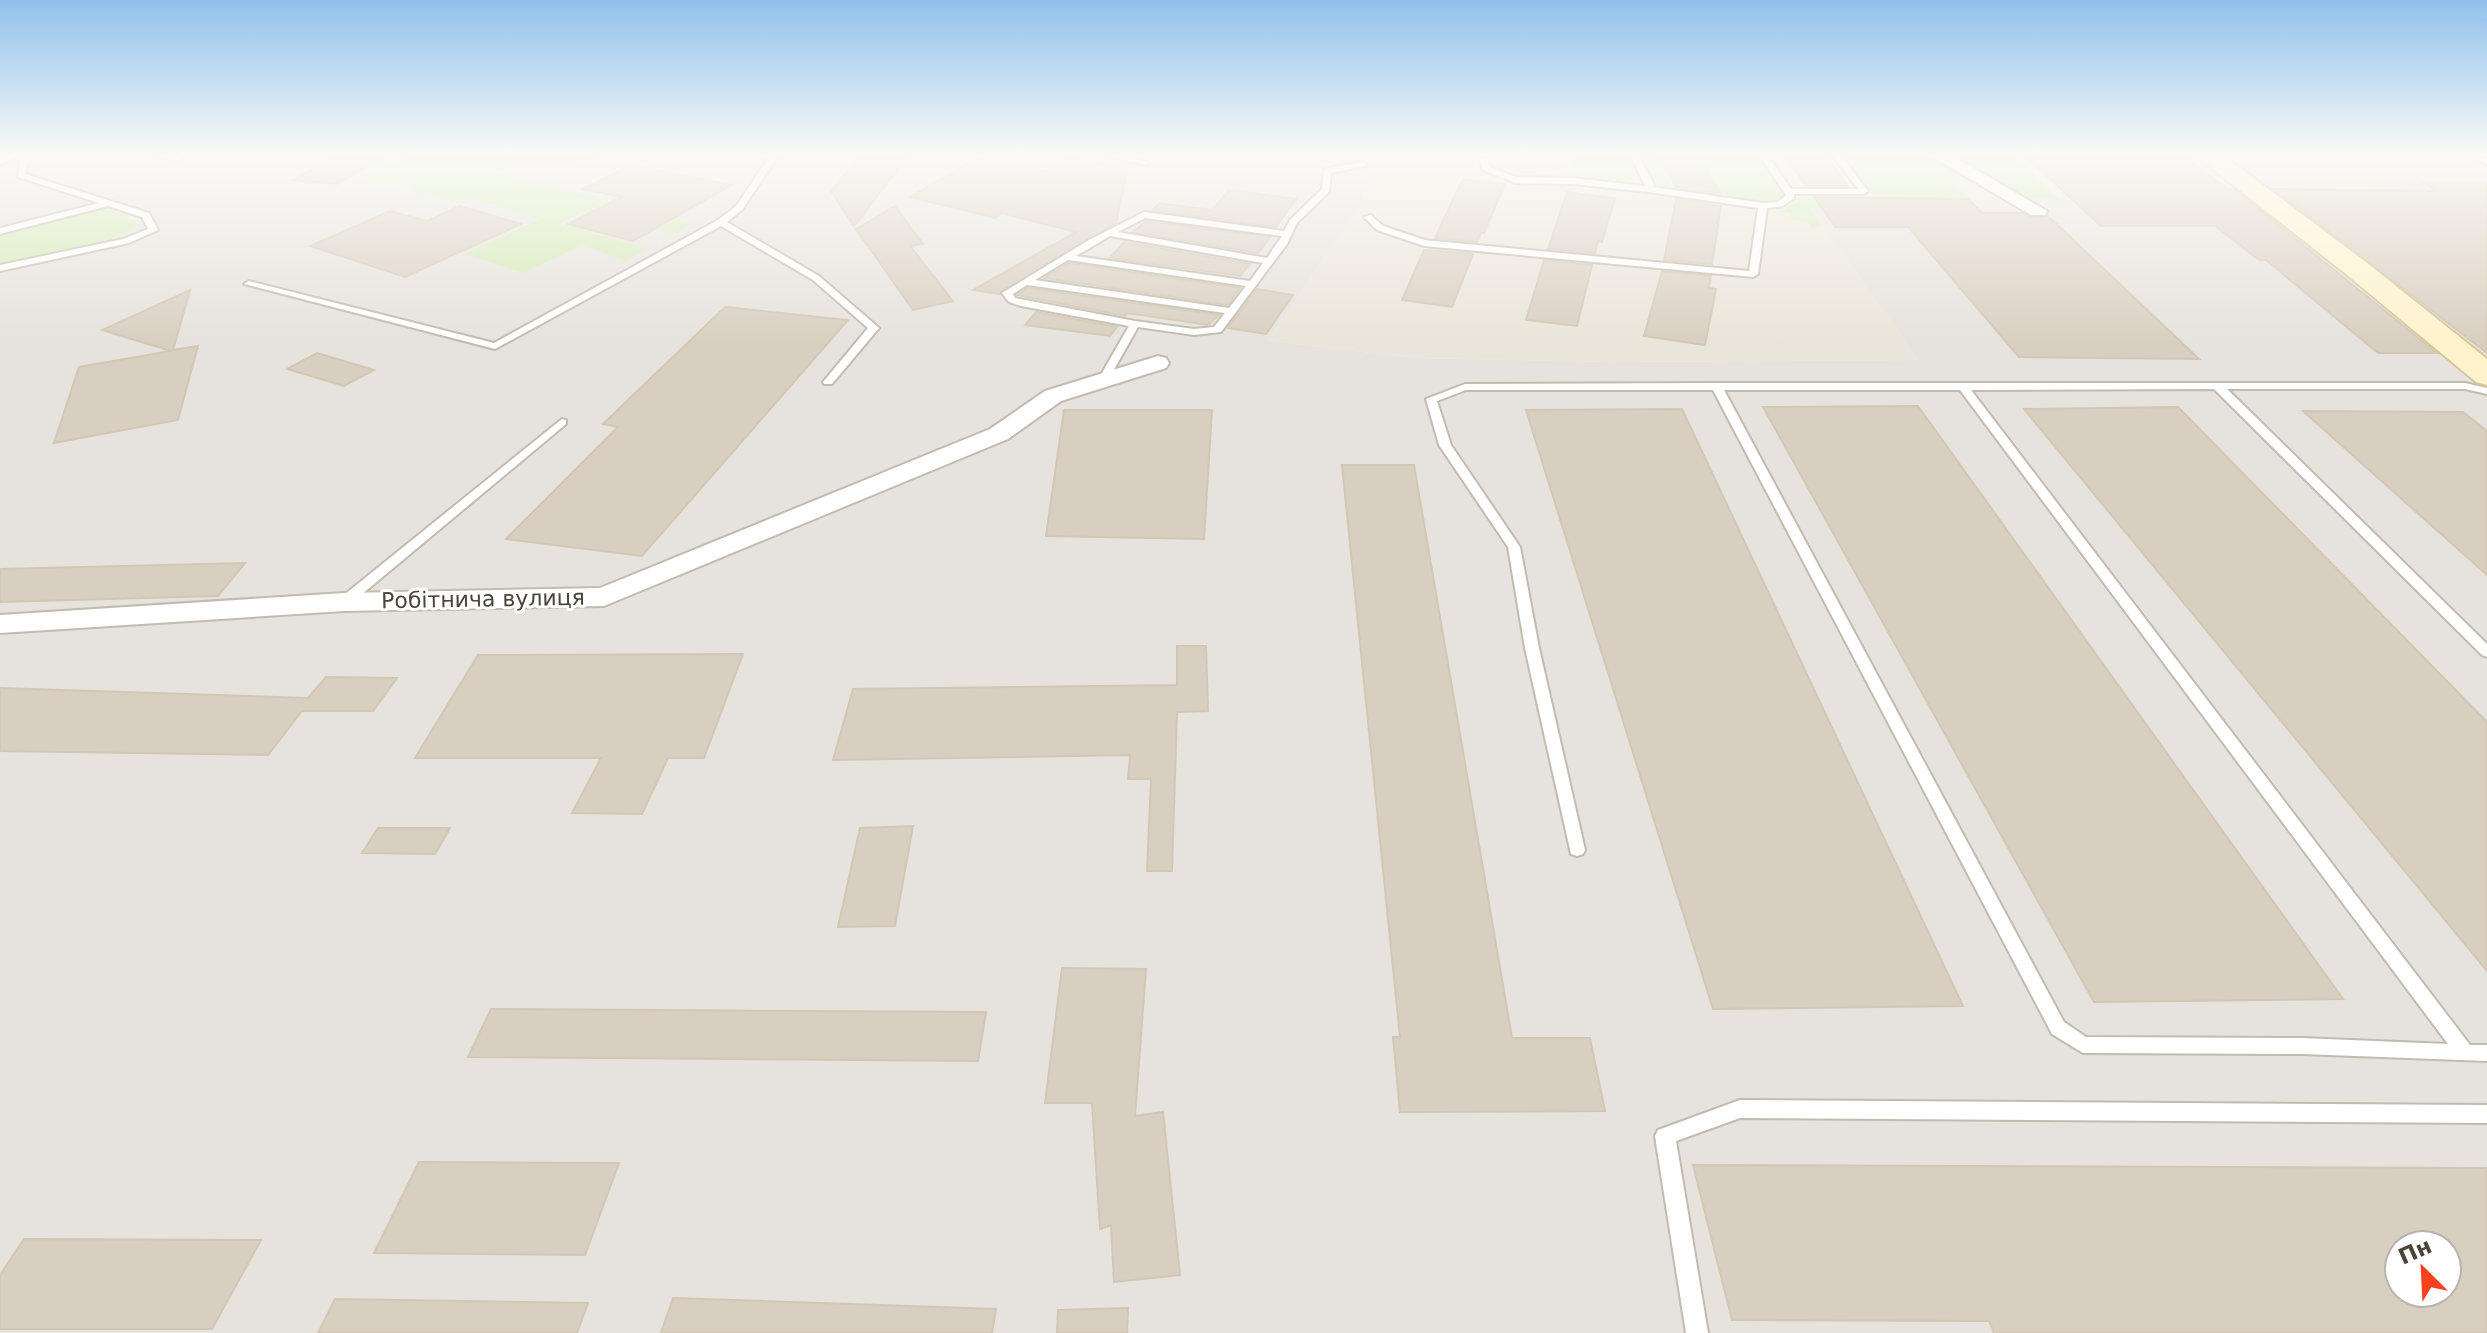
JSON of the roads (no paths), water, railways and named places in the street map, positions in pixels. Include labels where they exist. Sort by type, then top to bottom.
[{"type":"street","points":[[2290,218],[2356,268],[2479,378]]},
{"type":"street","name":"Робітнича вулиця","points":[[0,624],[344,602],[604,597],[999,434],[1053,396],[1158,363]]},
{"type":"lane","points":[[0,231],[50,218]]},
{"type":"lane","points":[[0,268],[126,241],[153,230],[147,218]]},
{"type":"lane","points":[[249,284],[495,346],[726,218]]},
{"type":"lane","points":[[1138,218],[1007,293],[1012,300],[1135,324],[1194,332],[1217,330],[1297,218]]},
{"type":"lane","points":[[1168,218],[1287,234]]},
{"type":"lane","points":[[1369,218],[1380,228],[1424,243],[1753,274],[1761,218]]},
{"type":"lane","points":[[721,222],[816,278],[874,328],[828,382]]},
{"type":"lane","points":[[1108,233],[1269,261]]},
{"type":"lane","points":[[1066,257],[1252,284]]},
{"type":"lane","points":[[1025,282],[1232,311]]},
{"type":"lane","points":[[1103,380],[1135,324]]},
{"type":"lane","points":[[1577,850],[1532,648],[1514,547],[1445,445],[1431,399],[1465,387],[2218,387],[2479,378],[2487,391]]},
{"type":"lane","points":[[1716,386],[2058,1028],[2083,1045],[2302,1046],[2487,1053]]},
{"type":"lane","points":[[1963,386],[2465,1053]]},
{"type":"lane","points":[[2218,387],[2487,652]]},
{"type":"lane","points":[[344,602],[562,422]]},
{"type":"lane","points":[[1697,1333],[1665,1136],[1740,1109],[2487,1114]]}]
